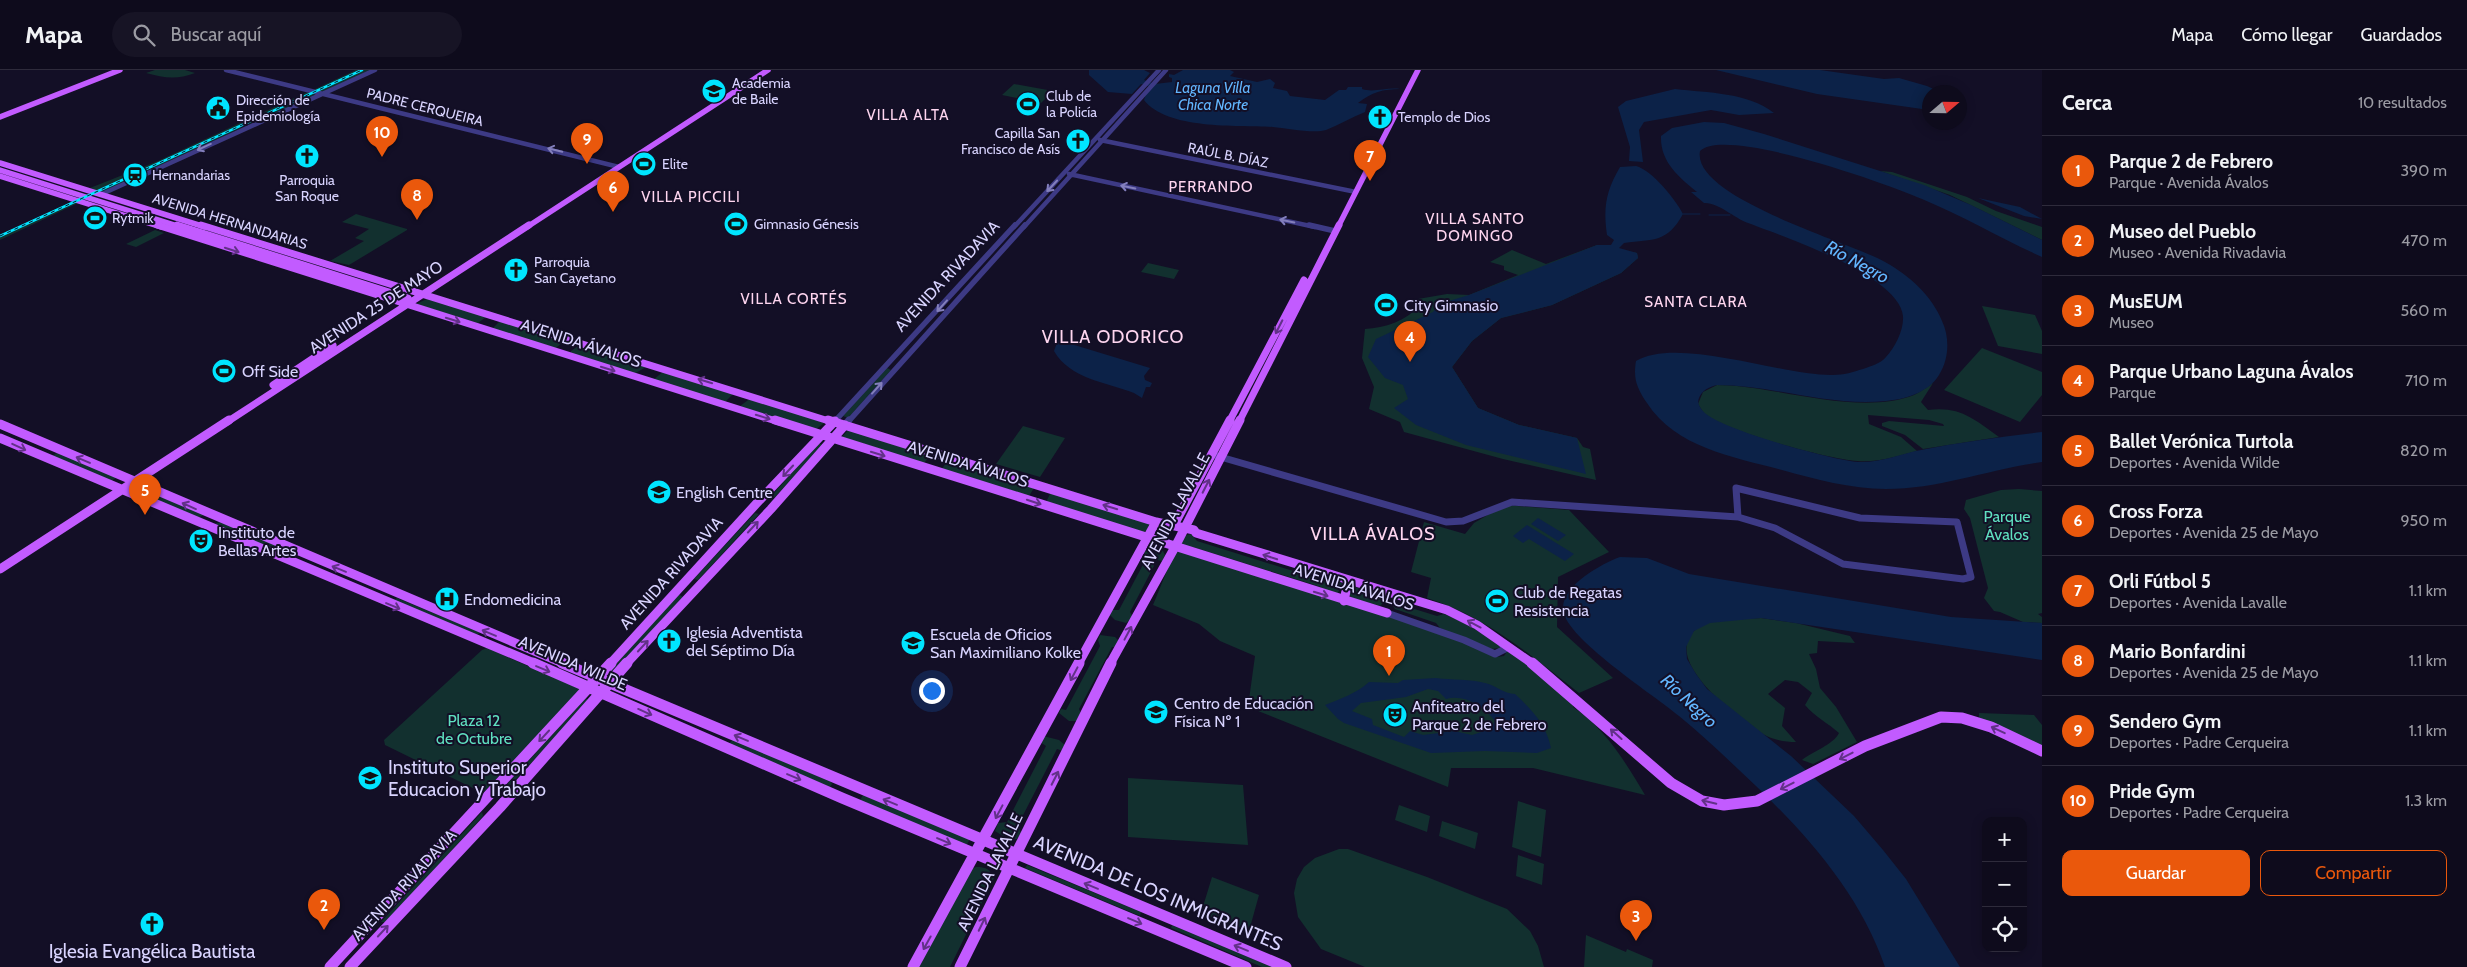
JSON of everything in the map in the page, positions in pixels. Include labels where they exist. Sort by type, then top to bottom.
[{"type":"main road","points":[[0,115],[111,70]]},
{"type":"main road","points":[[0,115],[116,70]]},
{"type":"main road","points":[[0,115],[120,70]]},
{"type":"main road","name":"AVENIDA 25 DE MAYO","points":[[0,569],[131,480],[762,70]]},
{"type":"main road","name":"AVENIDA 25 DE MAYO","points":[[616,166],[768,70]]},
{"type":"main road","name":"AVENIDA LAVALLE","points":[[1353,192],[1412,70]]},
{"type":"main road","name":"AVENIDA LAVALLE","points":[[960,967],[1116,655],[1175,548],[1179,527],[1332,231],[1418,70]]},
{"type":"main road","name":"AVENIDA HERNANDARIAS","points":[[0,163],[420,293]]},
{"type":"main road","name":"AVENIDA HERNANDARIAS","points":[[0,170],[113,205],[405,302]]},
{"type":"main road","name":"AVENIDA HERNANDARIAS","points":[[0,176],[405,302]]},
{"type":"main road","name":"AVENIDA ÁVALOS","points":[[420,293],[1156,522],[1194,530],[1196,533],[1447,610],[1499,638],[1544,672],[1670,783],[1702,801],[1743,804],[1757,801],[1865,746],[1932,720],[1949,716],[1991,727],[2042,751]]},
{"type":"main road","name":"AVENIDA ÁVALOS","points":[[405,302],[1175,548],[1387,613]]},
{"type":"main road","name":"AVENIDA RIVADAVIA","points":[[330,967],[835,421]]},
{"type":"main road","name":"AVENIDA WILDE","points":[[0,424],[299,553],[610,682],[850,786],[1016,854]]},
{"type":"main road","name":"AVENIDA RIVADAVIA","points":[[350,967],[771,509],[845,424]]},
{"type":"main road","name":"AVENIDA WILDE","points":[[0,438],[601,692],[706,740],[1010,868]]},
{"type":"main road","name":"AVENIDA 25 DE MAYO","points":[[0,562],[119,488]]},
{"type":"main road","name":"AVENIDA LAVALLE","points":[[913,967],[1156,522]]},
{"type":"main road","points":[[1344,601],[1348,581]]},
{"type":"main road","name":"AVENIDA DE LOS INMIGRANTES","points":[[1016,854],[1286,967]]},
{"type":"main road","name":"AVENIDA DE LOS INMIGRANTES","points":[[1010,868],[1246,967]]},
{"type":"street","name":"PADRE CERQUEIRA","points":[[226,70],[616,166]]},
{"type":"street","points":[[102,194],[375,70]]},
{"type":"street","name":"AVENIDA RIVADAVIA","points":[[1153,81],[1159,70]]},
{"type":"street","name":"AVENIDA RIVADAVIA","points":[[835,421],[1095,139],[1147,86],[1166,70]]},
{"type":"street","name":"AVENIDA RIVADAVIA","points":[[845,424],[1103,141],[1147,86]]},
{"type":"street","name":"RAÚL B. DÍAZ","points":[[1095,139],[1353,192]]},
{"type":"street","points":[[1064,173],[1332,231]]},
{"type":"street","points":[[1217,456],[1452,522],[1460,523],[1498,504],[1512,502],[1738,517],[1775,528],[1844,564],[1963,578],[1971,577],[1957,522],[1860,518],[1736,488],[1738,517]]},
{"type":"street","name":"AVENIDA ÁVALOS","points":[[1387,613],[1464,640],[1495,654],[1504,649],[1499,638]]},
{"type":"green space","points":[[155,70],[185,70],[195,73],[170,78],[146,73]]},
{"type":"green space","points":[[356,70],[372,70],[322,92],[313,90]]},
{"type":"green space","points":[[1014,84],[1053,91],[1041,103],[1002,95]]},
{"type":"green space","points":[[307,92],[318,95],[253,123],[241,125],[241,128],[106,190],[100,192],[90,188],[158,161]]},
{"type":"green space","points":[[1880,171],[1892,172],[1967,197],[1996,211],[2042,227],[2042,240],[1950,195]]},
{"type":"green space","points":[[73,201],[77,203],[0,240],[0,235]]},
{"type":"green space","points":[[356,214],[407,230],[349,265],[330,261],[364,241],[355,238],[369,229],[342,222]]},
{"type":"green space","points":[[155,230],[164,233],[136,247],[126,244]]},
{"type":"green space","points":[[1597,245],[1637,253],[1638,258],[1621,273],[1552,305],[1501,318],[1472,341],[1452,367],[1478,408],[1519,425],[1577,438],[1583,447],[1590,449],[1596,480],[1503,459],[1404,432],[1400,422],[1369,409],[1374,387],[1362,358],[1365,329],[1387,325],[1408,316],[1419,306],[1412,300],[1447,294],[1469,295],[1518,275],[1504,270],[1504,266],[1490,262],[1512,250],[1546,264]]},
{"type":"green space","points":[[1148,263],[1179,270],[1174,279],[1141,272]]},
{"type":"green space","points":[[429,298],[486,317],[478,323],[416,304]]},
{"type":"green space","points":[[1982,306],[2035,315],[2042,331],[2042,354],[1998,346]]},
{"type":"green space","points":[[500,321],[564,341],[556,348],[492,329]]},
{"type":"green space","points":[[578,346],[646,367],[634,374],[571,355],[571,351]]},
{"type":"green space","points":[[1982,348],[2042,372],[2042,395],[2020,422],[1944,390]]},
{"type":"green space","points":[[887,368],[891,370],[848,418],[843,416]]},
{"type":"green space","points":[[664,371],[733,394],[725,402],[653,380]]},
{"type":"green space","points":[[1933,383],[1921,402],[1928,410],[1949,410],[1966,415],[1999,437],[1923,449],[1905,435],[1882,426],[1882,423],[1889,421],[1944,426],[1943,424],[1929,420],[1868,415],[1869,424],[1901,437],[1917,451],[1880,460],[1857,461],[1802,450],[1736,430],[1708,416],[1698,404],[1703,392],[1717,385],[1740,386],[1842,402],[1868,403],[1892,401],[1914,395]]},
{"type":"green space","points":[[751,398],[824,423],[814,431],[740,406]]},
{"type":"green space","points":[[1023,426],[1065,438],[1040,477],[996,464]]},
{"type":"green space","points":[[848,430],[930,456],[924,463],[842,437]]},
{"type":"green space","points":[[818,443],[823,445],[772,500],[768,500]]},
{"type":"green space","points":[[58,452],[117,477],[110,482],[51,457]]},
{"type":"green space","points":[[947,461],[1034,488],[1029,496],[942,469]]},
{"type":"green space","points":[[136,487],[204,515],[197,518],[132,490]]},
{"type":"green space","name":"Parque Ávalos","points":[[2001,490],[2042,491],[2042,613],[2038,614],[2042,617],[2042,623],[2023,622],[1994,611],[1984,598],[1988,588],[1970,518],[1964,509],[1966,500]]},
{"type":"green space","points":[[1056,492],[1148,522],[1149,528],[1143,533],[1048,505],[1047,500],[1050,494]]},
{"type":"green space","name":"Club de Regatas Resistencia","points":[[1505,505],[1569,510],[1609,552],[1558,577],[1557,627],[1613,678],[1579,693],[1526,651],[1488,626],[1469,615],[1427,598],[1431,578],[1411,572],[1424,522],[1465,534],[1474,523]]},
{"type":"green space","points":[[755,513],[759,514],[698,580],[694,579]]},
{"type":"green space","points":[[220,522],[289,552],[285,555],[214,524]]},
{"type":"green space","points":[[1191,534],[1197,541],[1325,581],[1330,577],[1338,579],[1342,584],[1337,595],[1324,592],[1321,587],[1193,547],[1187,549],[1180,547],[1182,536]]},
{"type":"green space","points":[[1155,548],[1163,551],[1165,555],[1162,561],[1157,560],[1130,612],[1133,617],[1126,623],[1115,620],[1110,615],[1112,610],[1119,610],[1147,557],[1144,553],[1147,549]]},
{"type":"green space","points":[[1180,550],[1461,639],[1497,657],[1504,656],[1508,650],[1573,701],[1573,707],[1585,715],[1614,747],[1645,795],[1533,768],[1451,768],[1448,787],[1248,707],[1255,656],[1220,641],[1199,624],[1153,605],[1175,551]]},
{"type":"green space","points":[[1355,587],[1385,598],[1384,602],[1380,606],[1353,599],[1349,594],[1350,590]]},
{"type":"green space","points":[[678,594],[683,597],[614,673],[609,672]]},
{"type":"green space","points":[[397,598],[480,633],[477,635],[393,601]]},
{"type":"green space","points":[[1395,603],[1437,616],[1444,614],[1467,624],[1500,645],[1499,648],[1492,649],[1440,628],[1436,623],[1395,609],[1393,606]]},
{"type":"green space","points":[[1761,618],[1796,623],[1850,636],[1855,643],[1818,641],[1817,653],[1809,654],[1816,669],[1820,688],[1836,707],[1857,742],[1813,764],[1802,760],[1828,744],[1839,733],[1805,705],[1812,693],[1798,682],[1785,680],[1768,694],[1785,708],[1782,726],[1796,742],[1783,741],[1771,738],[1752,727],[1708,689],[1696,674],[1688,658],[1687,644],[1694,631],[1701,626],[1717,621]]},
{"type":"green space","points":[[1100,635],[1115,637],[1120,642],[1117,647],[1112,647],[1079,709],[1082,716],[1079,721],[1069,721],[1059,713],[1061,709],[1066,710],[1100,646],[1098,640]]},
{"type":"green space","name":"Plaza 12 de Octubre","points":[[487,648],[580,689],[483,793],[385,745],[384,740],[482,650]]},
{"type":"green space","points":[[586,698],[589,701],[505,791],[501,791]]},
{"type":"green space","points":[[1979,713],[2034,715],[2042,725],[2042,748],[1979,718]]},
{"type":"green space","points":[[1043,736],[1059,740],[1066,746],[1063,751],[1057,749],[1018,825],[1021,833],[1017,839],[1009,840],[995,831],[998,823],[1007,822],[1046,746],[1040,742]]},
{"type":"green space","points":[[733,739],[832,784],[830,787],[729,744]]},
{"type":"green space","points":[[1128,778],[1243,785],[1248,845],[1128,837]]},
{"type":"green space","points":[[863,795],[970,839],[966,846],[860,800]]},
{"type":"green space","points":[[1518,801],[1546,810],[1541,857],[1512,847]]},
{"type":"green space","points":[[1399,805],[1430,816],[1427,832],[1395,820]]},
{"type":"green space","points":[[482,812],[483,816],[386,922],[381,922]]},
{"type":"green space","points":[[1442,821],[1478,833],[1475,849],[1439,836]]},
{"type":"green space","points":[[1339,849],[1348,849],[1427,877],[1507,909],[1530,931],[1538,946],[1544,967],[1365,967],[1321,949],[1298,917],[1294,893],[1297,879],[1304,867],[1315,858]]},
{"type":"green space","points":[[1518,855],[1544,864],[1542,885],[1516,876]]},
{"type":"green space","points":[[1027,865],[1141,912],[1140,916],[1025,868]]},
{"type":"green space","points":[[976,867],[987,869],[994,878],[950,967],[917,967],[971,869]]},
{"type":"green space","points":[[1212,877],[1259,895],[1249,931],[1201,913]]},
{"type":"green space","points":[[1172,925],[1272,967],[1262,967],[1171,928]]},
{"type":"green space","points":[[1586,935],[1626,952],[1627,949],[1653,960],[1652,967],[1584,967]]},
{"type":"water","name":"Laguna Villa Chica Norte","points":[[1089,70],[1144,70],[1150,73],[1144,80],[1155,84],[1172,82],[1169,74],[1174,75],[1183,70],[1230,70],[1234,72],[1230,76],[1257,82],[1270,79],[1275,83],[1273,88],[1287,91],[1290,96],[1325,100],[1339,90],[1346,90],[1348,87],[1362,87],[1362,89],[1371,90],[1400,89],[1383,91],[1368,96],[1358,103],[1367,104],[1365,112],[1331,128],[1321,131],[1307,131],[1273,127],[1204,124],[1169,117],[1155,110],[1144,100],[1152,87],[1141,84],[1132,94],[1108,92],[1089,75]]},
{"type":"water","points":[[1716,70],[1820,70],[1884,79],[1899,78],[1924,85],[1922,109],[1817,94]]},
{"type":"water","points":[[1675,89],[1740,97],[1763,106],[1774,113],[1739,115],[1711,110],[1644,122],[1639,130],[1643,162],[1629,161],[1630,147],[1618,107],[1626,101]]},
{"type":"water","name":"Río Negro","points":[[1704,122],[1724,123],[1764,134],[1924,185],[1971,205],[2042,240],[2042,257],[1922,199],[1844,171],[1773,151],[1741,146],[1716,145],[1700,151],[1704,168],[1721,186],[1746,202],[1885,262],[1903,273],[1919,287],[1938,312],[1945,328],[1947,341],[1945,362],[1939,375],[1922,391],[1908,397],[1886,401],[1843,401],[1759,388],[1717,385],[1706,389],[1699,398],[1699,406],[1704,412],[1738,430],[1759,437],[1804,450],[1858,462],[1882,460],[1951,445],[2042,432],[2042,462],[1925,486],[1873,489],[1820,480],[1726,455],[1690,441],[1674,431],[1659,418],[1638,388],[1635,373],[1636,361],[1654,354],[1677,353],[1731,359],[1812,374],[1841,374],[1869,367],[1884,359],[1896,343],[1903,321],[1897,301],[1882,286],[1861,272],[1811,247],[1743,221],[1715,205],[1704,203],[1691,192],[1697,192],[1677,175],[1667,161],[1661,136],[1672,128]]},
{"type":"water","points":[[1636,166],[1656,179],[1675,201],[1683,214],[1671,230],[1665,235],[1652,240],[1624,243],[1619,248],[1637,253],[1638,258],[1621,273],[1552,305],[1501,318],[1472,341],[1452,367],[1478,408],[1519,425],[1577,438],[1586,474],[1466,445],[1416,425],[1394,408],[1408,399],[1403,385],[1385,378],[1368,357],[1376,339],[1433,312],[1439,304],[1469,295],[1597,245],[1611,245],[1614,240],[1607,235],[1605,216],[1609,192],[1620,167]]},
{"type":"water","points":[[1978,198],[2020,207],[2042,219],[2024,216]]},
{"type":"water","points":[[1058,340],[1150,368],[1144,376],[1145,380],[1152,383],[1150,387],[1146,387],[1142,398],[1134,393],[1079,374],[1069,368],[1054,351]]},
{"type":"water","points":[[1538,518],[1566,535],[1558,541],[1531,524]]},
{"type":"water","points":[[1527,525],[1574,554],[1565,561],[1529,539],[1523,543],[1513,536]]},
{"type":"water","name":"Río Negro","points":[[1620,557],[1647,558],[1689,574],[1951,617],[2042,623],[2042,660],[1761,618],[1710,623],[1694,631],[1686,647],[1687,659],[1707,689],[1791,756],[1854,816],[1906,879],[1960,967],[1885,967],[1859,911],[1824,859],[1804,835],[1702,735],[1616,668],[1582,639],[1570,626],[1564,614],[1563,604],[1573,586],[1592,571]]},
{"type":"water","points":[[1436,678],[1474,681],[1489,684],[1507,693],[1515,694],[1533,712],[1542,725],[1551,748],[1537,753],[1485,751],[1431,753],[1344,723],[1325,705],[1354,693],[1369,682],[1398,683],[1403,680]],"holes":[[[1428,689],[1438,691],[1446,699],[1460,698],[1479,706],[1495,721],[1491,729],[1472,735],[1454,731],[1423,735],[1410,731],[1404,737],[1373,725],[1372,719],[1352,711],[1361,703],[1406,697]]]},
{"type":"waterway","points":[[1683,214],[1700,214]]},
{"type":"waterway","points":[[1709,215],[1730,215]]},
{"type":"railway","points":[[0,236],[362,70]]},
{"type":"place","name":"Academia de Baile","points":[[714,91]]},
{"type":"place","name":"Club de la Policía","points":[[1028,104]]},
{"type":"place","name":"Dirección de Epidemiología","points":[[218,108]]},
{"type":"place","name":"Templo de Dios","points":[[1380,117]]},
{"type":"place","name":"Capilla San Francisco de Asís","points":[[1078,141]]},
{"type":"place","name":"Parroquia San Roque","points":[[307,156]]},
{"type":"place","name":"Pride Gym","points":[[382,157]]},
{"type":"place","name":"Sendero Gym","points":[[587,164]]},
{"type":"place","name":"Elite","points":[[644,164]]},
{"type":"place","name":"Hernandarias","points":[[135,175]]},
{"type":"place","name":"Orli Fútbol 5","points":[[1370,181]]},
{"type":"place","name":"Cross Forza","points":[[613,212]]},
{"type":"place","name":"Rytmik","points":[[95,218]]},
{"type":"place","name":"Mario Bonfardini","points":[[417,220]]},
{"type":"place","name":"Gimnasio Génesis","points":[[736,224]]},
{"type":"place","name":"Parroquia San Cayetano","points":[[516,270]]},
{"type":"place","name":"City Gimnasio","points":[[1386,305]]},
{"type":"place","name":"Parque Urbano Laguna Ávalos","points":[[1410,362]]},
{"type":"place","name":"Off Side","points":[[224,371]]},
{"type":"place","name":"English Centre","points":[[659,492]]},
{"type":"place","name":"Ballet Verónica Turtola","points":[[145,515]]},
{"type":"place","name":"Instituto de Bellas Artes","points":[[201,541]]},
{"type":"place","name":"Endomedicina","points":[[447,599]]},
{"type":"place","name":"Club de Regatas Resistencia","points":[[1497,601]]},
{"type":"place","name":"Iglesia Adventista del Séptimo Día","points":[[669,641]]},
{"type":"place","name":"Escuela de Oficios San Maximiliano Kolke","points":[[913,643]]},
{"type":"place","name":"Parque 2 de Febrero","points":[[1389,676]]},
{"type":"place","name":"Centro de Educación Física Nº 1","points":[[1156,712]]},
{"type":"place","name":"Anfiteatro del Parque 2 de Febrero","points":[[1395,715]]},
{"type":"place","name":"Instituto Superior Educacion y Trabajo","points":[[370,778]]},
{"type":"place","name":"Iglesia Evangélica Bautista","points":[[152,924]]},
{"type":"place","name":"Museo del Pueblo","points":[[324,930]]},
{"type":"place","name":"MusEUM","points":[[1636,941]]},
{"type":"district","name":"VILLA ALTA","points":[[908,115]]},
{"type":"district","name":"PERRANDO","points":[[1211,187]]},
{"type":"district","name":"VILLA PICCILI","points":[[691,197]]},
{"type":"district","name":"VILLA SANTO DOMINGO","points":[[1475,228]]},
{"type":"district","name":"VILLA CORTÉS","points":[[794,299]]},
{"type":"district","name":"SANTA CLARA","points":[[1696,302]]},
{"type":"district","name":"VILLA ODORICO","points":[[1113,337]]},
{"type":"district","name":"VILLA ÁVALOS","points":[[1373,534]]}]
